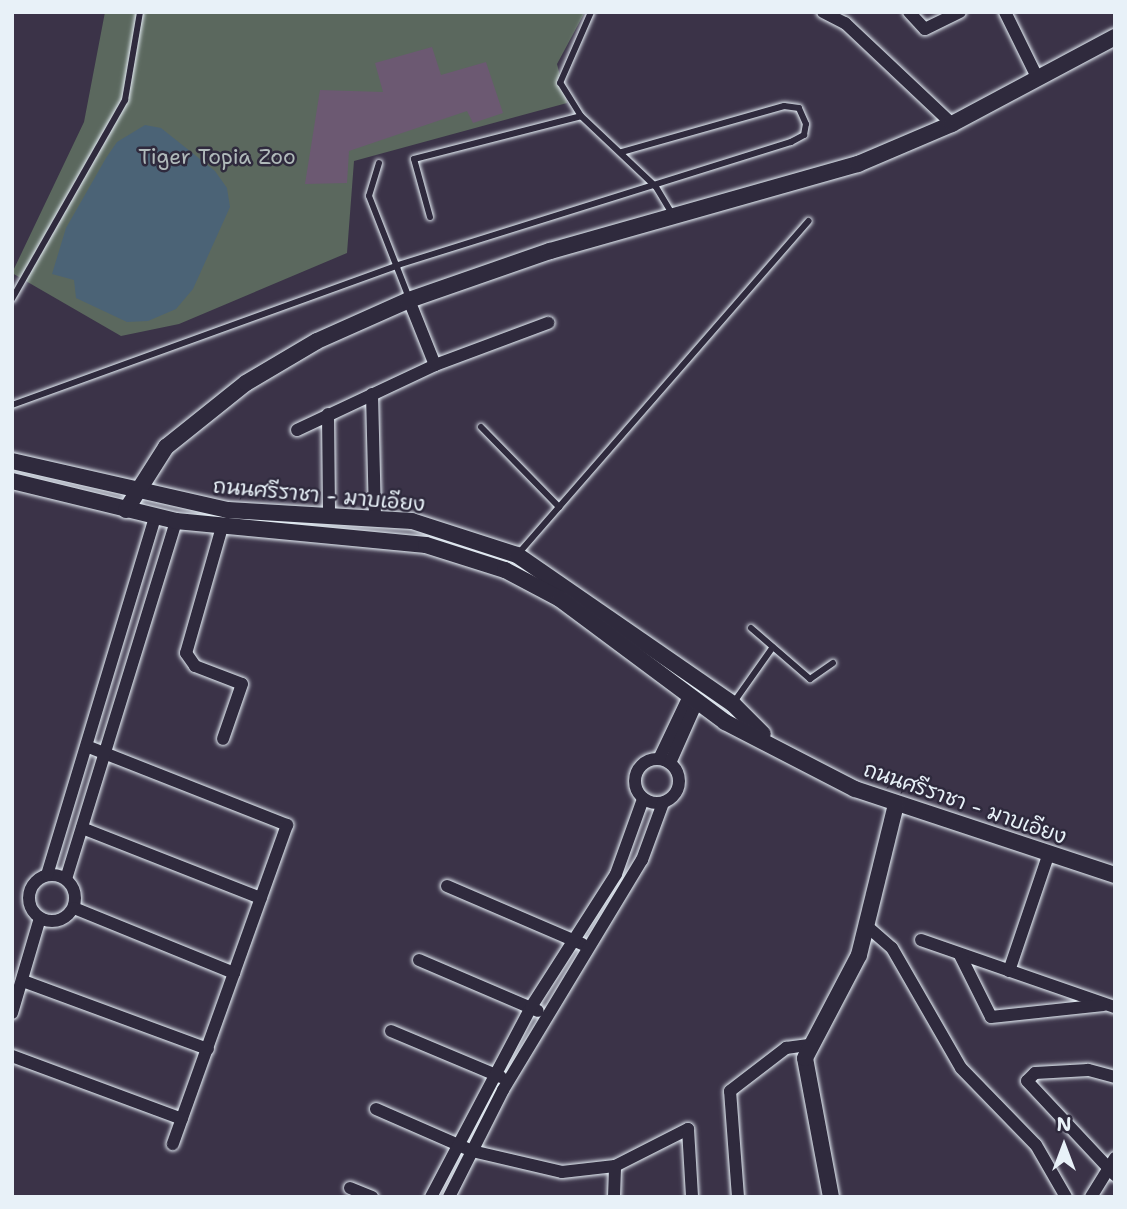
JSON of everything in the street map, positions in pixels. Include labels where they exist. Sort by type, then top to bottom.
[{"type":"main road","points":[[126,510],[166,447],[246,383],[317,341],[410,300],[674,216],[817,178],[952,124],[1115,37]]},
{"type":"main road","name":"ถนนศรีราชา - มาบเอียง","points":[[12,461],[136,492],[229,510],[375,517],[428,525],[517,555],[733,704],[770,741]]},
{"type":"main road","name":"ถนนศรีราชา - มาบเอียง","points":[[12,481],[176,521],[426,545],[505,569],[560,599],[693,699],[855,789],[1115,875]]},
{"type":"main road","points":[[693,699],[702,684]]},
{"type":"main road","points":[[831,1197],[807,1045],[869,928],[896,804]]},
{"type":"street","points":[[822,12],[848,18],[952,124]]},
{"type":"street","points":[[909,12],[925,29],[960,12]]},
{"type":"street","points":[[1005,12],[1037,77]]},
{"type":"street","points":[[410,300],[435,365]]},
{"type":"street","points":[[297,430],[435,365],[548,323]]},
{"type":"street","points":[[372,394],[375,517]]},
{"type":"street","points":[[328,414],[329,516]]},
{"type":"street","points":[[12,1013],[40,918],[29,898],[47,875],[89,747],[155,517]]},
{"type":"street","points":[[66,879],[176,521]]},
{"type":"street","points":[[222,527],[186,653],[195,666],[242,684],[223,739]]},
{"type":"street","points":[[665,761],[693,699]]},
{"type":"street","points":[[89,747],[287,825],[173,1144]]},
{"type":"street","points":[[431,1197],[493,1073],[531,1007],[575,941],[629,845],[643,799],[636,775],[643,764],[665,761]]},
{"type":"street","points":[[449,1197],[508,1080],[647,851],[663,803],[680,782],[665,761]]},
{"type":"street","points":[[643,799],[663,803]]},
{"type":"street","points":[[82,828],[261,898]]},
{"type":"street","points":[[629,845],[647,851]]},
{"type":"street","points":[[1009,971],[1049,853]]},
{"type":"street","points":[[40,918],[60,920],[74,908],[74,890],[66,879],[47,875]]},
{"type":"street","points":[[447,886],[589,948]]},
{"type":"street","points":[[74,908],[234,973]]},
{"type":"street","points":[[869,928],[892,948],[961,1068],[1036,1145],[1066,1197]]},
{"type":"street","points":[[921,940],[1111,1006]]},
{"type":"street","points":[[960,955],[991,1017],[1111,1006]]},
{"type":"street","points":[[419,960],[546,1015]]},
{"type":"street","points":[[23,981],[208,1048]]},
{"type":"street","points":[[391,1031],[508,1080]]},
{"type":"street","points":[[738,1197],[730,1091],[786,1048],[807,1045]]},
{"type":"street","points":[[12,1056],[183,1119]]},
{"type":"street","points":[[1110,1172],[1027,1081],[1035,1073],[1088,1070],[1115,1077]]},
{"type":"street","points":[[376,1109],[472,1152],[562,1172],[615,1166],[688,1129],[692,1197]]},
{"type":"street","points":[[1091,1197],[1110,1172],[1115,1158]]},
{"type":"street","points":[[614,1197],[615,1166]]},
{"type":"street","points":[[350,1188],[372,1197]]},
{"type":"lane","points":[[12,299],[125,100],[140,12]]},
{"type":"lane","points":[[591,12],[560,83],[581,116],[656,187],[674,216]]},
{"type":"lane","points":[[12,405],[398,265],[656,187],[800,138],[806,130],[802,113],[784,106],[621,152]]},
{"type":"lane","points":[[430,217],[414,159],[581,116]]},
{"type":"lane","points":[[379,163],[369,196],[410,300]]},
{"type":"lane","points":[[517,555],[808,221]]},
{"type":"lane","points":[[481,427],[559,507]]},
{"type":"lane","points":[[751,628],[813,680],[833,663]]},
{"type":"lane","points":[[733,704],[774,647]]},
{"type":"green space","name":"Tiger Topia Zoo","points":[[105,12],[585,12],[557,64],[567,103],[354,161],[347,253],[179,324],[121,336],[12,273],[84,122]]},
{"type":"water","points":[[145,125],[161,128],[215,171],[227,188],[230,207],[193,289],[176,309],[148,321],[127,322],[76,298],[74,280],[52,274],[66,228],[106,158],[117,142]]},
{"type":"building","points":[[432,47],[441,75],[486,62],[503,113],[473,123],[467,111],[349,151],[347,183],[305,184],[320,90],[383,92],[375,63]]}]
